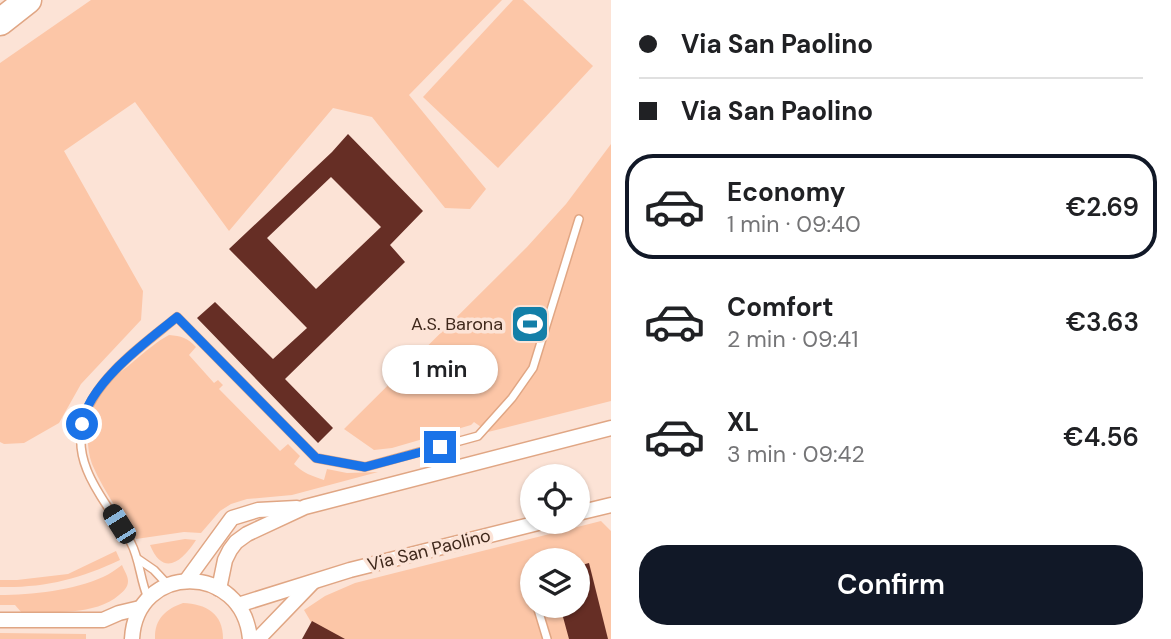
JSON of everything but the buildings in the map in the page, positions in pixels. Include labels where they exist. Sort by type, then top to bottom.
[{"type":"highway","points":[[0,22],[28,0]]},
{"type":"street","points":[[0,14],[13,0]]},
{"type":"street","points":[[219,589],[225,560],[236,542],[247,534],[305,507],[611,428]]},
{"type":"street","points":[[590,510],[611,506]]},
{"type":"street","points":[[186,581],[232,518],[258,510],[305,507]]},
{"type":"street","name":"Via San Paolino","points":[[238,605],[388,559],[520,527]]},
{"type":"street","name":"Via San Paolino","points":[[258,639],[316,580]]},
{"type":"street","points":[[132,639],[134,622],[144,604],[155,592],[168,585],[186,581],[201,582],[227,594],[238,605],[247,624],[250,639]]},
{"type":"street","points":[[0,620],[103,620],[144,604]]},
{"type":"lane","points":[[144,604],[138,559],[85,467],[80,436],[84,414],[102,383],[145,343],[177,317],[316,458],[365,467],[478,436],[512,398],[533,368],[579,219]]},
{"type":"lane","points":[[138,559],[154,570],[168,585]]},
{"type":"lane","points":[[541,618],[547,639]]},
{"type":"shaded area","points":[[91,0],[502,0],[409,95],[486,189],[470,209],[445,208],[372,117],[333,108],[229,231],[135,102],[64,151],[143,291],[141,320],[81,384],[59,423],[24,443],[4,444],[0,442],[0,63]]},
{"type":"shaded area","points":[[513,0],[523,0],[593,66],[498,168],[423,97]]},
{"type":"shaded area","name":"A.S. Barona","points":[[611,144],[611,401],[488,432],[474,422],[392,448],[374,450],[344,429],[527,247],[566,204]]},
{"type":"shaded area","points":[[169,335],[184,338],[196,347],[189,355],[214,383],[218,380],[223,385],[219,389],[280,451],[288,444],[300,456],[294,464],[301,470],[324,480],[327,469],[347,473],[378,472],[292,495],[247,499],[231,504],[220,511],[201,533],[184,532],[136,539],[92,464],[88,444],[89,423],[95,403],[109,382]]},
{"type":"shaded area","points":[[601,521],[611,531],[611,639],[342,639],[311,622],[304,610],[325,596],[355,583],[549,534],[590,534],[590,524]]},
{"type":"shaded area","points":[[185,539],[196,540],[185,555],[173,563],[161,561],[150,545]]},
{"type":"shaded area","points":[[116,551],[120,560],[76,577],[32,586],[0,587],[0,580],[68,574]]},
{"type":"shaded area","points":[[122,565],[128,579],[126,587],[109,602],[98,606],[73,611],[22,613],[15,605],[0,605],[0,595],[39,593],[92,582]]},
{"type":"shaded area","points":[[183,603],[199,605],[212,612],[220,623],[223,639],[155,639],[162,616]]},
{"type":"shaded area","points":[[0,633],[86,634],[86,639],[0,639]]},
{"type":"place","name":"A.S. Barona","points":[[530,324]]},
{"type":"route","points":[[82,424],[84,414],[102,383],[177,317],[316,458],[365,467],[440,447]]}]
